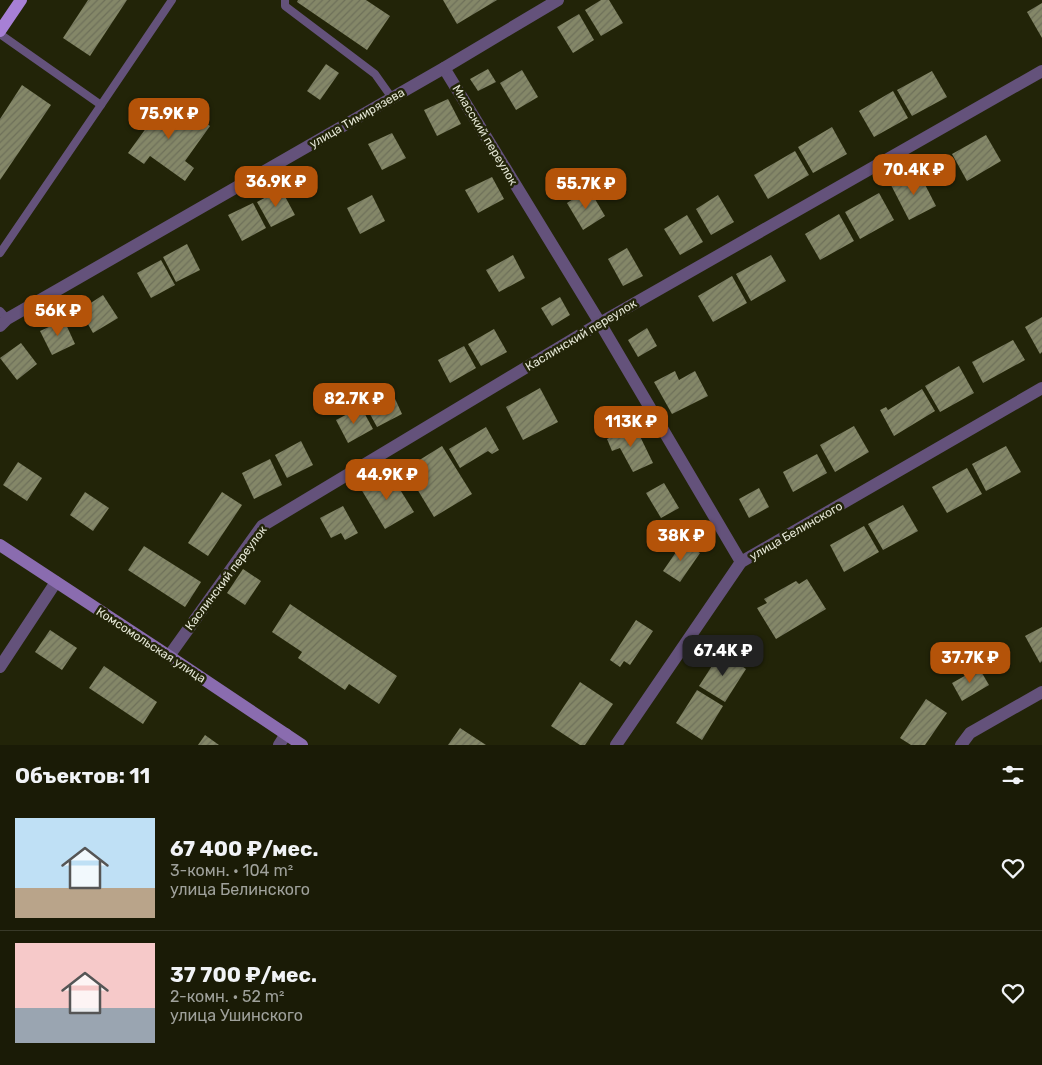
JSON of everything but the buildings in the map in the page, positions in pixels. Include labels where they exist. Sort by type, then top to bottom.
[{"type":"main road","points":[[0,32],[20,0]]},
{"type":"street","name":"улица Тимирязева","points":[[2,319],[392,98],[558,0]]},
{"type":"street","name":"Миасский переулок","points":[[444,68],[600,323],[741,562]]},
{"type":"street","name":"Каслинский переулок","points":[[169,656],[262,526],[600,323],[1042,70]]},
{"type":"street","name":"улица Белинского","points":[[616,745],[741,562],[1042,388]]},
{"type":"street","name":"Комсомольская улица","points":[[0,545],[169,656],[282,740],[302,745]]},
{"type":"street","points":[[0,667],[56,582]]},
{"type":"street","points":[[961,745],[970,733],[1042,692]]},
{"type":"lane","points":[[0,253],[172,0]]},
{"type":"lane","points":[[286,0],[285,6],[376,74],[392,98]]},
{"type":"lane","points":[[0,32],[100,105]]}]
